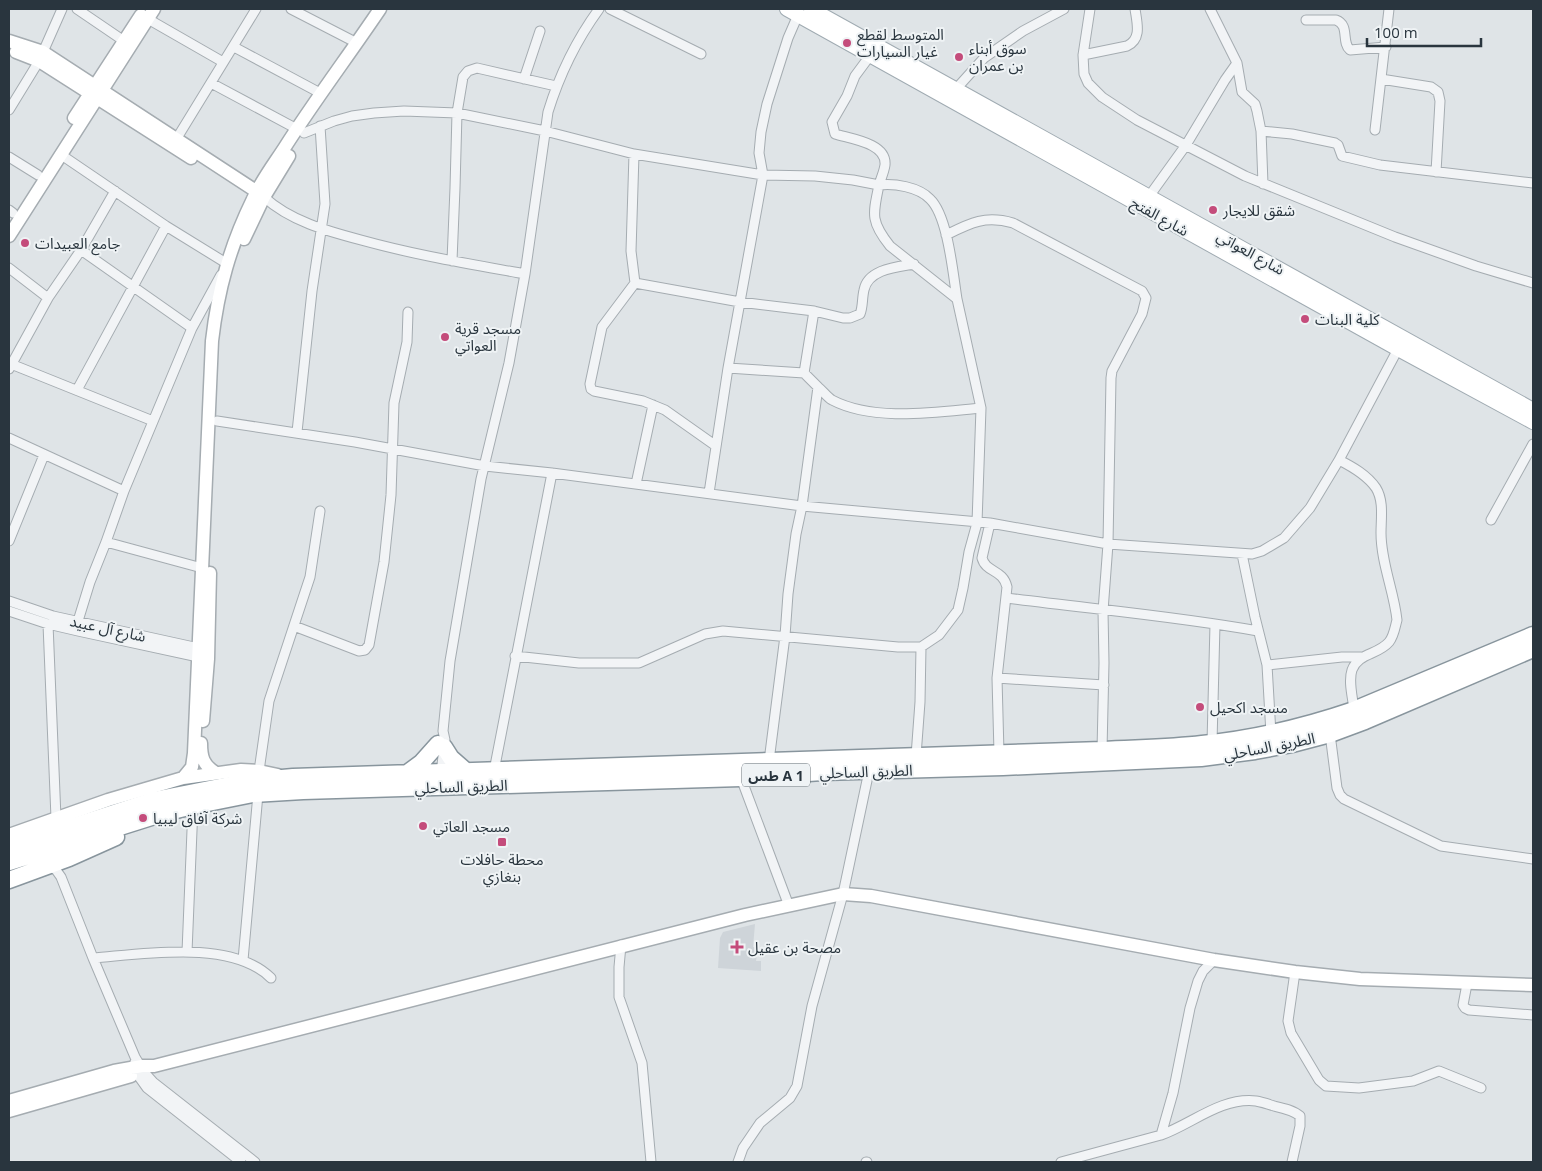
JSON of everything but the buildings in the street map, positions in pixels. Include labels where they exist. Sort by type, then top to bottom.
[{"type":"highway","name":"الطريق الساحلي","points":[[9,847],[154,800],[241,782],[293,777],[1102,750],[1212,743],[1293,729],[1354,710],[1533,635]]},
{"type":"highway","name":"الطريق الساحلي","points":[[9,862],[164,813],[258,794],[303,791],[741,778],[869,771],[1003,767],[1201,758],[1255,751],[1330,734],[1533,649]]},
{"type":"highway","points":[[406,774],[425,759],[442,741],[451,758],[467,772]]},
{"type":"highway","points":[[9,880],[102,843],[164,813]]},
{"type":"main road","name":"شارع العواتي","points":[[799,11],[874,50],[956,89],[1150,196],[1254,262],[1480,387],[1533,410]]},
{"type":"main road","name":"شارع الفتح","points":[[874,50],[1254,262],[1398,349],[1480,387],[1533,422]]},
{"type":"street","points":[[9,110],[41,57],[62,9]]},
{"type":"street","points":[[76,9],[124,40]]},
{"type":"street","points":[[177,138],[256,9]]},
{"type":"street","points":[[78,621],[90,582],[124,491],[206,299],[322,94],[380,9]]},
{"type":"street","points":[[300,131],[388,9]]},
{"type":"street","points":[[437,773],[450,661],[481,479],[509,363],[525,274],[548,112],[566,61],[587,25],[599,9]]},
{"type":"street","points":[[610,9],[701,54]]},
{"type":"street","points":[[956,89],[967,74],[984,58],[1023,32],[1064,9]]},
{"type":"street","points":[[1090,9],[1083,55],[1084,74],[1088,83],[1102,97],[1137,120],[1263,184],[1411,243],[1476,266],[1533,283]]},
{"type":"street","points":[[1083,55],[1132,43],[1136,38],[1137,29],[1134,9]]},
{"type":"street","points":[[1210,9],[1237,63],[1240,87],[1255,104],[1261,131],[1263,184]]},
{"type":"street","points":[[1375,130],[1389,9]]},
{"type":"street","points":[[297,10],[357,43]]},
{"type":"street","points":[[709,493],[728,368],[763,175],[759,153],[761,132],[767,104],[788,38],[799,11]]},
{"type":"street","points":[[9,236],[60,154],[124,40],[149,12]]},
{"type":"street","points":[[149,12],[223,62]]},
{"type":"street","points":[[10,214],[96,92],[149,12]]},
{"type":"street","points":[[1306,20],[1341,21],[1344,26],[1347,47],[1350,50],[1386,47]]},
{"type":"street","points":[[524,79],[540,31]]},
{"type":"street","points":[[9,41],[41,57],[261,199],[322,230],[393,249],[525,274]]},
{"type":"street","points":[[234,47],[322,94]]},
{"type":"street","points":[[9,49],[41,57]]},
{"type":"street","points":[[874,50],[856,76],[832,122],[835,134],[876,147],[881,152],[885,165],[873,213],[877,229],[890,246],[958,299]]},
{"type":"street","points":[[1150,196],[1186,145],[1237,63]]},
{"type":"street","points":[[452,261],[457,113],[462,77],[468,71],[477,68],[556,86]]},
{"type":"street","points":[[1381,79],[1431,87],[1438,92],[1440,101],[1436,172]]},
{"type":"street","points":[[210,83],[300,131],[352,116],[374,113],[404,111],[457,113],[545,131],[634,154],[763,175],[815,176],[898,186],[923,193],[936,206],[944,224],[981,408],[976,523],[958,610],[939,635],[921,647],[884,646],[723,631],[705,634],[639,663],[578,662],[515,656]]},
{"type":"street","points":[[96,92],[177,138],[261,199]]},
{"type":"street","points":[[297,432],[325,192],[320,126]]},
{"type":"street","points":[[1261,131],[1274,131],[1322,140],[1338,145],[1342,156],[1380,165],[1533,183]]},
{"type":"street","points":[[60,154],[225,267]]},
{"type":"street","points":[[634,154],[631,251],[635,283],[602,327],[590,384],[591,389],[653,405],[665,410],[716,446]]},
{"type":"street","points":[[9,158],[38,174]]},
{"type":"street","points":[[116,191],[81,250],[48,298],[10,366],[77,390],[153,421]]},
{"type":"street","points":[[183,778],[190,771],[193,760],[203,654],[222,313],[234,266],[261,199]]},
{"type":"street","points":[[946,235],[968,224],[986,219],[998,218],[1012,222],[1142,291],[1146,298],[1142,314],[1110,378],[1108,544],[1103,611],[1104,686],[1102,750]]},
{"type":"street","points":[[77,390],[166,226]]},
{"type":"street","points":[[81,250],[192,328]]},
{"type":"street","points":[[635,283],[843,318],[856,317],[862,310],[866,284],[875,274],[914,264]]},
{"type":"street","points":[[216,773],[205,764],[201,754],[202,568],[212,341],[218,297],[225,267]]},
{"type":"street","points":[[9,268],[48,298]]},
{"type":"street","points":[[294,626],[362,652],[367,648],[384,562],[391,495],[394,403],[407,342],[408,312]]},
{"type":"street","points":[[804,373],[814,312]]},
{"type":"street","points":[[217,422],[297,432],[485,466],[802,506],[990,524],[1108,544],[1252,554],[1262,551],[1284,538],[1310,508],[1340,460],[1398,349]]},
{"type":"street","points":[[728,368],[804,373],[831,400],[855,408],[888,414],[981,408]]},
{"type":"street","points":[[769,761],[785,636],[788,594],[818,387]]},
{"type":"street","points":[[636,484],[653,405]]},
{"type":"street","points":[[9,438],[124,491]]},
{"type":"street","points":[[1491,520],[1533,444]]},
{"type":"street","points":[[9,541],[44,454]]},
{"type":"street","points":[[1340,460],[1368,479],[1381,499],[1382,549],[1397,620],[1395,631],[1389,642],[1380,649],[1361,657],[1351,672],[1354,710]]},
{"type":"street","points":[[494,771],[552,473]]},
{"type":"street","points":[[259,771],[269,701],[310,577],[320,511]]},
{"type":"street","points":[[990,524],[982,558],[983,562],[1002,576],[1007,586],[997,678],[999,753]]},
{"type":"street","points":[[106,542],[202,568]]},
{"type":"street","points":[[1242,554],[1267,665],[1271,734]]},
{"type":"street","points":[[1007,598],[1103,611],[1164,616],[1258,631]]},
{"type":"street","name":"شارع آل عبيد","points":[[9,601],[53,616],[203,654]]},
{"type":"street","name":"شارع آل عبيد","points":[[9,611],[48,624],[203,654]]},
{"type":"street","points":[[48,624],[56,818]]},
{"type":"street","points":[[1212,743],[1215,624]]},
{"type":"street","points":[[916,756],[920,702],[921,647]]},
{"type":"street","points":[[1267,665],[1342,657],[1361,657]]},
{"type":"street","points":[[997,678],[1104,686]]},
{"type":"street","points":[[1330,734],[1337,788],[1344,799],[1441,846],[1533,860]]},
{"type":"street","points":[[9,835],[135,791],[183,778],[241,770],[293,777]]},
{"type":"street","points":[[738,1162],[743,1148],[760,1123],[795,1093],[812,1006],[843,894],[869,771]]},
{"type":"street","points":[[741,778],[789,906]]},
{"type":"street","points":[[243,960],[258,794]]},
{"type":"street","points":[[186,952],[193,806]]},
{"type":"street","points":[[49,865],[61,877],[93,958],[141,1067],[147,1088],[211,1134],[255,1162]]},
{"type":"street","points":[[9,1101],[105,1074],[141,1067],[471,986],[621,946],[843,894],[878,898],[1214,960],[1295,972],[1360,979],[1533,985]]},
{"type":"street","points":[[621,946],[619,967],[620,997],[642,1063],[651,1162]]},
{"type":"street","points":[[93,958],[201,952],[243,960],[262,969],[271,978]]},
{"type":"street","points":[[1161,1135],[1173,1093],[1190,1008],[1198,981],[1203,971],[1214,960]]},
{"type":"street","points":[[1295,972],[1288,1021],[1291,1033],[1319,1080],[1326,1086],[1359,1088],[1413,1081],[1439,1072],[1481,1088]]},
{"type":"street","points":[[1467,984],[1464,1008],[1533,1015]]},
{"type":"street","points":[[9,1111],[141,1067]]},
{"type":"street","points":[[1061,1162],[1161,1135],[1178,1129],[1211,1110],[1235,1103],[1256,1101],[1294,1112],[1300,1116],[1300,1126],[1292,1162]]},
{"type":"street","points":[[211,1134],[241,1162]]},
{"type":"shaded area","name":"مصحة بن عقيل","points":[[755,924],[753,947],[758,948],[756,961],[761,961],[761,971],[718,968],[720,938],[723,932]]},
{"type":"place","name":"المتوسط لقطع غيار السيارات","points":[[847,43]]},
{"type":"place","name":"سوق أبناء بن عمران","points":[[959,57]]},
{"type":"place","name":"شقق للايجار","points":[[1213,210]]},
{"type":"place","name":"جامع العبيدات","points":[[25,243]]},
{"type":"place","name":"كلية البنات","points":[[1305,319]]},
{"type":"place","name":"مسجد قرية العواتي","points":[[445,337]]},
{"type":"place","name":"مسجد اكحيل","points":[[1200,707]]},
{"type":"place","name":"شركة آفاق ليبيا","points":[[143,818]]},
{"type":"place","name":"مسجد العاتي","points":[[423,826]]},
{"type":"place","name":"محطة حافلات بنغازي","points":[[502,842]]},
{"type":"place","name":"مصحة بن عقيل","points":[[737,947]]}]
